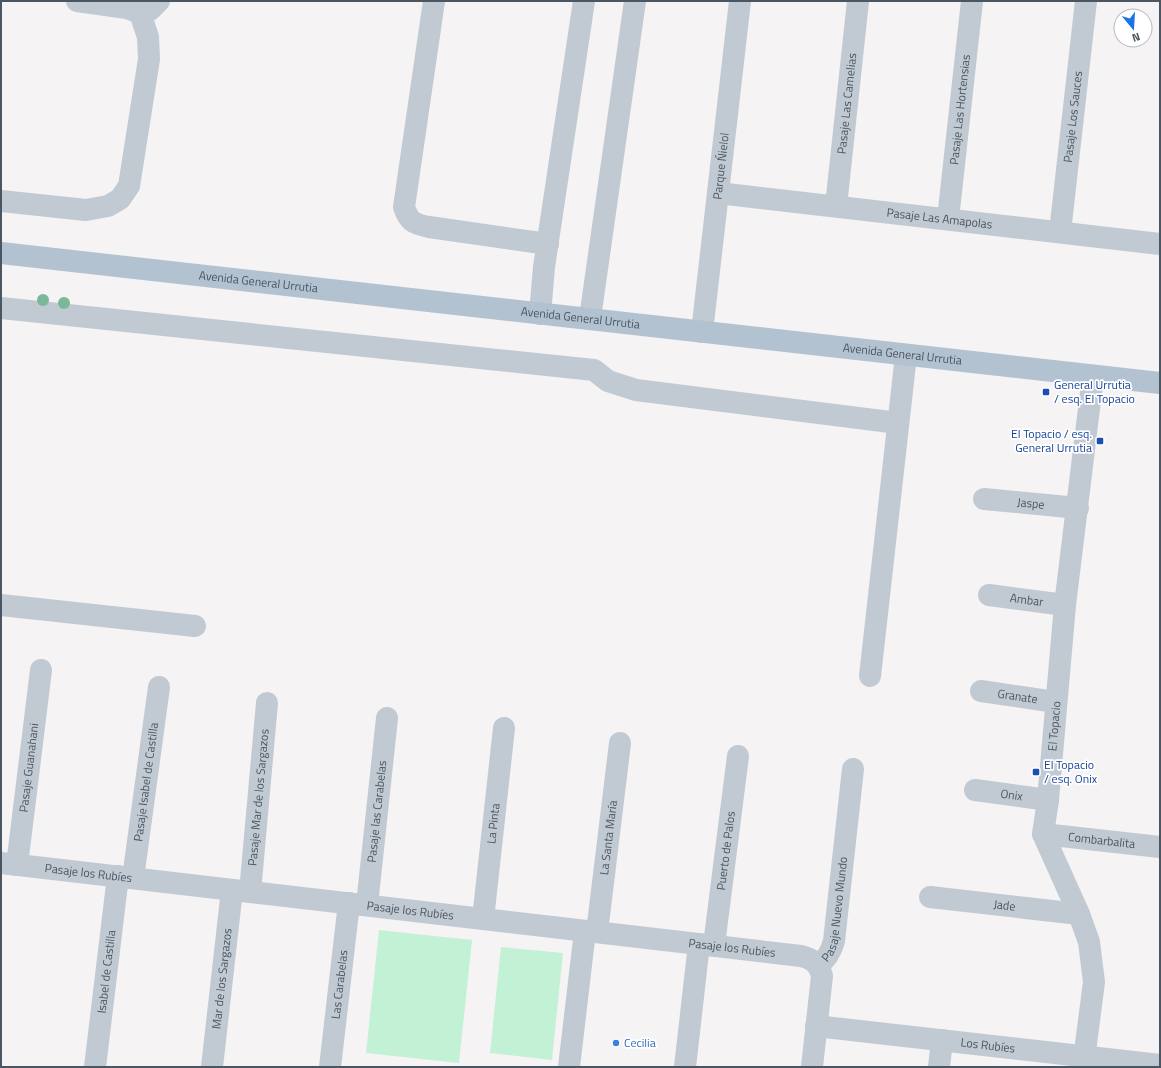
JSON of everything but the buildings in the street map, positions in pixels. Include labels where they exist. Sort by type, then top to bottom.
[{"type":"main road","name":"Avenida General Urrutia","points":[[1,253],[1160,383]]},
{"type":"street","points":[[77,1],[127,8],[140,13],[150,10],[159,1]]},
{"type":"street","points":[[434,1],[404,207],[407,216],[415,224],[429,227],[548,244]]},
{"type":"street","points":[[540,314],[548,244],[584,1]]},
{"type":"street","points":[[590,318],[635,1]]},
{"type":"street","name":"Parque Ńielol","points":[[702,332],[740,1]]},
{"type":"street","name":"Pasaje Las Camelias","points":[[836,206],[858,1]]},
{"type":"street","name":"Pasaje Las Hortensias","points":[[948,219],[972,1]]},
{"type":"street","name":"Pasaje Los Sauces","points":[[1060,232],[1086,1]]},
{"type":"street","points":[[1,201],[86,210],[108,206],[120,199],[129,186],[149,59],[148,37],[140,13]]},
{"type":"street","name":"Pasaje Las Amapolas","points":[[718,193],[1160,244]]},
{"type":"street","points":[[1,308],[594,370],[608,381],[636,390],[898,423]]},
{"type":"street","points":[[870,676],[906,355]]},
{"type":"street","name":"El Topacio","points":[[1043,834],[1048,800],[1055,702],[1065,605],[1093,376]]},
{"type":"street","name":"Jaspe","points":[[984,499],[1078,508]]},
{"type":"street","name":"Ambar","points":[[989,596],[1065,605]]},
{"type":"street","points":[[1,605],[195,626]]},
{"type":"street","name":"Pasaje Guanahani","points":[[9,864],[42,670]]},
{"type":"street","name":"Pasaje Isabel de Castilla","points":[[126,877],[160,687]]},
{"type":"street","name":"Granate","points":[[980,691],[1055,702]]},
{"type":"street","name":"Pasaje Mar de los Sargazos","points":[[241,891],[267,703]]},
{"type":"street","name":"Pasaje las Carabelas","points":[[358,904],[387,718]]},
{"type":"street","name":"La Pinta","points":[[483,919],[504,728]]},
{"type":"street","name":"La Santa María","points":[[569,1067],[620,743]]},
{"type":"street","name":"Puerto de Palos","points":[[685,1067],[738,756]]},
{"type":"street","name":"Pasaje Nuevo Mundo","points":[[812,1067],[822,976],[818,965],[830,954],[834,941],[853,769]]},
{"type":"street","name":"Onix","points":[[975,790],[1048,800]]},
{"type":"street","points":[[1043,834],[1079,914],[1089,942],[1094,982],[1084,1062]]},
{"type":"street","name":"Combarbalita","points":[[1043,834],[1160,847]]},
{"type":"street","name":"Pasaje los Rubíes","points":[[9,864],[801,956],[808,957],[818,965]]},
{"type":"street","name":"Isabel de Castilla","points":[[95,1067],[126,877]]},
{"type":"street","name":"Mar de los Sargazos","points":[[212,1067],[241,891]]},
{"type":"street","name":"Jade","points":[[930,897],[1079,914]]},
{"type":"street","name":"Las Carabelas","points":[[330,1067],[358,904]]},
{"type":"street","name":"Los Rubíes","points":[[816,1026],[942,1040],[1084,1062],[1160,1065]]},
{"type":"street","points":[[939,1067],[942,1040]]},
{"type":"green space","points":[[379,930],[472,940],[459,1063],[366,1053]]},
{"type":"green space","points":[[501,947],[563,953],[552,1060],[490,1053]]},
{"type":"place","name":"General Urrutia / esq. El Topacio","points":[[1046,392]]},
{"type":"place","name":"El Topacio / esq. General Urrutia","points":[[1100,441]]},
{"type":"place","name":"El Topacio / esq. Onix","points":[[1036,772]]},
{"type":"place","name":"Cecilia","points":[[616,1043]]}]
